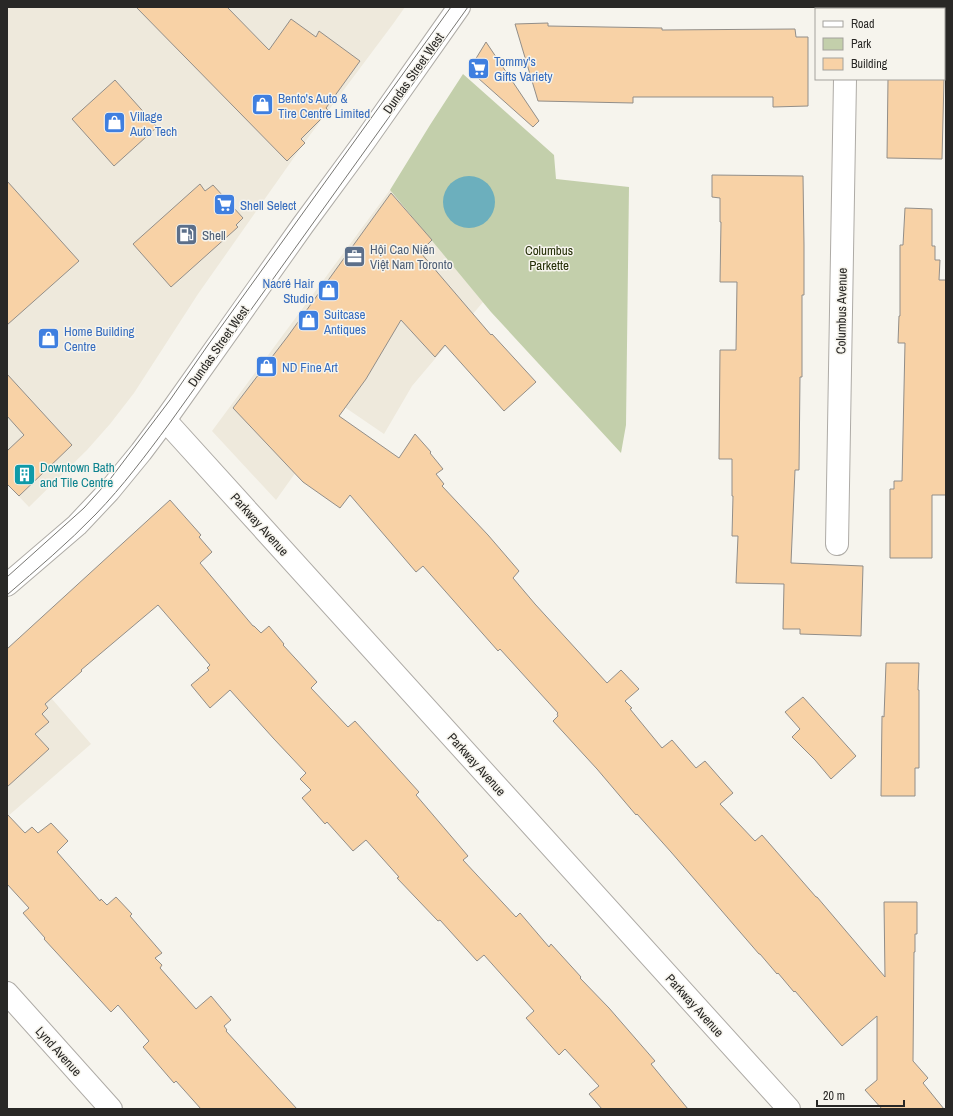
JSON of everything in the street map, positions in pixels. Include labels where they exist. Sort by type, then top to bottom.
[{"type":"street","name":"Dundas Street West","points":[[7,585],[77,524],[109,491],[141,452],[166,420],[459,7]]},
{"type":"street","name":"Columbus Avenue","points":[[837,544],[844,80]]},
{"type":"street","name":"Parkway Avenue","points":[[166,420],[789,1109]]},
{"type":"street","name":"Lynd Avenue","points":[[7,993],[111,1109]]},
{"type":"shaded area","points":[[7,7],[405,7],[307,139],[198,294],[134,393],[110,424],[87,450],[29,507],[7,484]]},
{"type":"shaded area","points":[[390,190],[483,302],[412,386],[384,434],[343,406],[276,500],[212,431]]},
{"type":"shaded area","points":[[7,647],[91,744],[7,817]]},
{"type":"green space","name":"Columbus Parkette","points":[[463,74],[554,155],[556,179],[629,187],[626,425],[621,453],[491,312],[390,190]]},
{"type":"water","points":[[464,176],[474,176],[484,180],[491,187],[495,197],[495,207],[491,217],[484,224],[474,228],[464,228],[454,224],[447,217],[443,207],[443,197],[447,187],[454,180]]},
{"type":"building","points":[[136,7],[227,7],[269,50],[291,19],[316,37],[319,31],[360,61],[326,108],[329,111],[301,139],[305,143],[287,161]]},
{"type":"building","points":[[548,23],[548,26],[662,28],[662,30],[795,29],[796,37],[808,37],[808,106],[773,107],[773,97],[633,97],[633,103],[538,101],[515,24]]},
{"type":"building","points":[[486,42],[539,121],[533,127],[469,70]]},
{"type":"building","name":"Village Auto Tech","points":[[115,80],[157,127],[114,166],[72,119]]},
{"type":"building","points":[[888,80],[944,80],[942,159],[887,158]]},
{"type":"building","points":[[712,175],[803,176],[804,295],[802,295],[802,377],[800,377],[799,470],[795,470],[791,563],[863,566],[861,636],[800,634],[800,629],[783,629],[784,584],[736,583],[738,536],[732,536],[732,459],[719,459],[720,350],[736,350],[737,282],[720,282],[720,198],[712,197]]},
{"type":"building","points":[[7,181],[79,261],[7,325]]},
{"type":"building","name":"Shell","points":[[200,184],[205,191],[213,185],[243,218],[236,225],[238,227],[171,287],[133,244]]},
{"type":"building","points":[[391,193],[432,240],[420,252],[491,335],[492,334],[536,382],[504,411],[445,345],[435,357],[401,320],[366,379],[339,416],[399,458],[415,434],[431,452],[430,453],[443,469],[436,474],[444,484],[442,486],[519,571],[513,578],[535,604],[607,683],[621,670],[639,689],[625,701],[662,748],[672,740],[696,768],[705,761],[733,793],[720,804],[755,841],[762,835],[885,977],[884,902],[917,902],[917,934],[915,934],[914,952],[913,1061],[928,1078],[923,1083],[944,1109],[882,1109],[865,1090],[877,1080],[877,1016],[842,1046],[795,991],[794,992],[759,954],[671,852],[637,814],[636,815],[597,769],[553,721],[558,716],[558,713],[500,649],[498,651],[423,566],[416,572],[350,495],[340,508],[303,482],[233,408],[288,336]]},
{"type":"building","points":[[905,208],[932,209],[932,246],[935,246],[935,260],[940,260],[939,280],[946,280],[946,495],[932,495],[932,558],[890,558],[890,489],[894,489],[894,481],[902,481],[905,343],[898,343],[900,316],[900,245],[903,245]]},
{"type":"building","points":[[7,374],[72,445],[19,496],[7,484],[7,451],[24,435],[7,416]]},
{"type":"building","points":[[170,500],[201,535],[199,537],[212,552],[200,563],[253,626],[261,633],[269,626],[284,644],[283,645],[317,682],[311,688],[348,727],[355,721],[419,792],[416,795],[468,856],[463,860],[516,917],[520,913],[549,947],[551,944],[581,977],[580,978],[609,1008],[655,1061],[651,1064],[688,1109],[602,1109],[589,1094],[599,1086],[565,1049],[559,1055],[526,1018],[534,1011],[484,955],[477,961],[440,920],[438,921],[397,878],[399,877],[366,840],[353,851],[327,822],[325,824],[302,798],[311,790],[300,779],[306,773],[230,690],[210,708],[191,685],[209,670],[207,668],[210,665],[158,605],[81,670],[82,671],[45,704],[48,708],[42,714],[49,722],[35,734],[49,749],[7,787],[7,649]]},
{"type":"building","points":[[886,663],[919,663],[919,768],[915,768],[915,796],[881,796],[882,716],[884,717]]},
{"type":"building","points":[[803,697],[856,756],[831,779],[815,760],[792,737],[800,729],[785,712]]},
{"type":"building","points":[[7,814],[25,833],[32,827],[38,833],[51,823],[68,841],[57,852],[100,901],[101,899],[107,905],[116,897],[132,914],[130,916],[162,953],[155,958],[162,965],[160,968],[196,1009],[211,996],[231,1020],[224,1026],[227,1030],[226,1031],[297,1109],[201,1109],[176,1081],[174,1083],[143,1047],[149,1041],[118,1005],[111,1012],[44,939],[45,938],[23,913],[29,908],[7,884]]},
{"type":"tram line","points":[[7,577],[84,508],[111,478],[170,400],[451,7]]},
{"type":"tram line","points":[[7,595],[85,525],[134,470],[169,424],[468,7]]},
{"type":"place","name":"Tommy's Gifts Variety","points":[[479,68]]},
{"type":"place","name":"Bento's Auto & Tire Centre Limited","points":[[262,105]]},
{"type":"place","name":"Village Auto Tech","points":[[114,123]]},
{"type":"place","name":"Shell Select","points":[[224,205]]},
{"type":"place","name":"Shell","points":[[186,235]]},
{"type":"place","name":"Hội Cao Niên Việt Nam Toronto","points":[[354,256]]},
{"type":"place","name":"Nacré Hair Studio","points":[[329,290]]},
{"type":"place","name":"Suitcase Antiques","points":[[308,321]]},
{"type":"place","name":"Home Building Centre","points":[[48,338]]},
{"type":"place","name":"ND Fine Art","points":[[266,367]]},
{"type":"place","name":"Downtown Bath and Tile Centre","points":[[24,474]]}]
